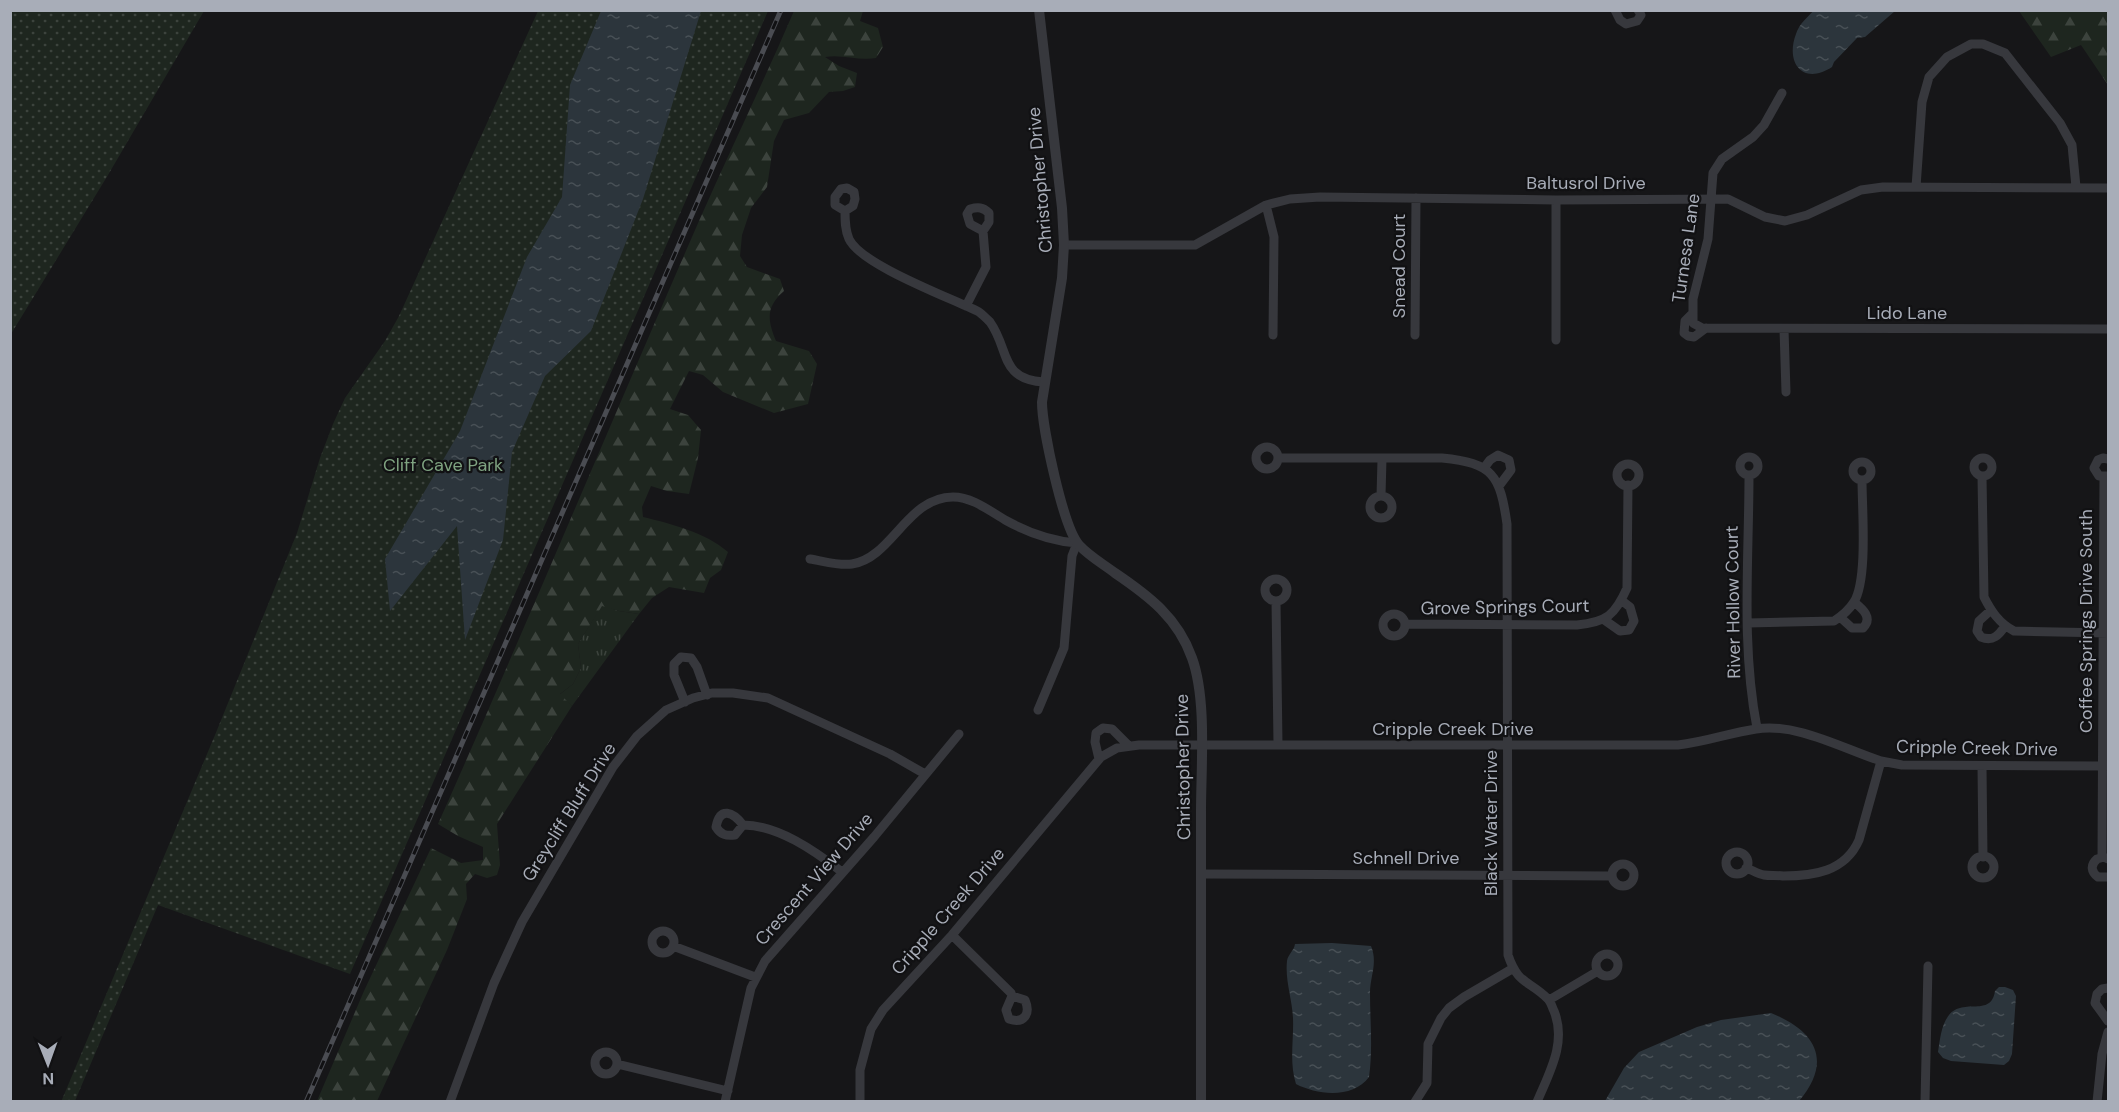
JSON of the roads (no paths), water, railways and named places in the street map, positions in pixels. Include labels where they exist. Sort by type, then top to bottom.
[{"type":"street","name":"Christopher Drive","points":[[1039,10],[1062,207],[1064,245],[1062,278],[1044,382],[1042,409],[1044,429],[1066,518],[1077,543],[1093,558],[1151,598],[1168,615],[1192,657],[1199,684],[1201,1101]]},
{"type":"street","points":[[1615,10],[1620,21],[1626,24],[1637,21],[1641,15],[1638,10]]},
{"type":"street","points":[[1916,187],[1922,102],[1929,77],[1947,57],[1971,44],[1983,44],[2005,54],[2060,123],[2072,145],[2076,188]]},
{"type":"street","name":"Turnesa Lane","points":[[1701,328],[1693,323],[1693,299],[1708,239],[1713,173],[1722,159],[1759,131],[1782,93]]},
{"type":"street","name":"Baltusrol Drive","points":[[1064,245],[1195,245],[1266,205],[1290,199],[1320,197],[1556,200],[1728,199],[1765,217],[1785,221],[1807,215],[1860,190],[1883,187],[2109,188]]},
{"type":"street","name":"Snead Court","points":[[1415,334],[1416,198]]},
{"type":"street","points":[[1556,200],[1556,340]]},
{"type":"street","points":[[1266,205],[1274,237],[1273,335]]},
{"type":"street","points":[[845,211],[845,227],[849,240],[859,252],[883,267],[979,312],[991,323],[1008,366],[1026,379],[1044,382]]},
{"type":"street","points":[[966,306],[986,267],[983,231]]},
{"type":"street","name":"Lido Lane","points":[[1701,328],[2109,329]]},
{"type":"street","points":[[1784,329],[1786,392]]},
{"type":"street","points":[[1278,458],[1442,458],[1469,461],[1484,468],[1490,460],[1498,456],[1509,460],[1511,470],[1499,486]]},
{"type":"street","name":"Coffee Springs Drive South","points":[[2109,459],[2100,458],[2094,465],[2096,474],[2106,476],[2106,766],[2105,858],[2094,862],[2093,872],[2098,878],[2109,877]]},
{"type":"street","points":[[1381,496],[1382,459]]},
{"type":"street","name":"Black Water Drive","points":[[1484,468],[1499,486],[1507,524],[1507,875],[1508,955],[1512,969]]},
{"type":"street","name":"River Hollow Court","points":[[1749,475],[1748,623],[1752,700],[1757,728]]},
{"type":"street","points":[[1982,476],[1984,597],[1990,610],[2005,626],[2019,632],[2106,633]]},
{"type":"street","points":[[1748,623],[1834,621],[1840,618],[1854,602],[1861,581],[1862,480]]},
{"type":"street","points":[[1622,600],[1627,588],[1628,485]]},
{"type":"street","points":[[810,559],[850,564],[865,560],[880,549],[926,504],[953,497],[981,506],[1029,532],[1058,541],[1077,543],[1072,556],[1064,648],[1038,710]]},
{"type":"street","name":"Grove Springs Court","points":[[1405,624],[1578,625],[1597,623],[1614,611],[1622,600],[1630,607],[1634,621],[1629,630],[1620,631],[1604,619]]},
{"type":"street","points":[[1276,601],[1278,744]]},
{"type":"street","points":[[1840,618],[1852,628],[1863,628],[1867,624],[1867,617],[1863,609],[1854,602]]},
{"type":"street","points":[[1990,610],[1979,621],[1977,631],[1982,637],[1990,639],[1995,637],[2005,626]]},
{"type":"street","points":[[685,702],[674,675],[674,664],[681,657],[691,658],[697,667],[707,694]]},
{"type":"street","name":"Greycliff Bluff Drive","points":[[450,1101],[494,983],[522,922],[614,767],[637,736],[666,710],[707,694],[733,693],[768,698],[890,754],[925,774]]},
{"type":"street","points":[[1100,759],[1095,742],[1096,733],[1103,728],[1112,729],[1129,746]]},
{"type":"street","name":"Cripple Creek Drive","points":[[860,1101],[860,1070],[871,1029],[883,1010],[952,935],[1100,759],[1109,752],[1129,746],[1678,745],[1704,742],[1757,728],[1776,728],[1814,736],[1881,761],[1902,765],[2106,766]]},
{"type":"street","name":"Crescent View Drive","points":[[726,1101],[755,977],[777,945],[874,837],[959,734]]},
{"type":"street","points":[[1746,868],[1764,875],[1805,876],[1833,868],[1843,862],[1855,850],[1859,840],[1881,761]]},
{"type":"street","points":[[1982,766],[1983,857]]},
{"type":"street","points":[[742,825],[756,825],[784,836],[822,856],[842,872]]},
{"type":"street","name":"Schnell Drive","points":[[1201,874],[1612,876]]},
{"type":"street","points":[[952,935],[1012,996]]},
{"type":"street","points":[[673,946],[755,977]]},
{"type":"street","points":[[1925,1101],[1928,966]]},
{"type":"street","points":[[1415,1101],[1427,1083],[1428,1044],[1441,1018],[1449,1008],[1464,997],[1512,969],[1518,978],[1549,1000],[1557,1020],[1557,1055],[1537,1101]]},
{"type":"street","points":[[1549,1000],[1598,972]]},
{"type":"street","points":[[2109,988],[2102,988],[2097,994],[2095,1003],[2109,1021]]},
{"type":"street","points":[[2097,1101],[2102,1054],[2109,1032]]},
{"type":"street","points":[[617,1064],[728,1090]]},
{"type":"water","points":[[1814,10],[1895,11],[1865,37],[1857,38],[1832,67],[1813,74],[1805,73],[1799,68],[1795,62],[1793,45],[1797,30]]},
{"type":"water","points":[[601,11],[701,11],[643,199],[591,331],[545,376],[512,452],[503,540],[465,640],[457,526],[390,611],[385,559],[460,431],[527,257],[562,197],[570,85]]},
{"type":"water","points":[[1332,943],[1371,946],[1374,958],[1370,987],[1369,1077],[1354,1089],[1334,1093],[1314,1091],[1296,1084],[1292,1059],[1293,1018],[1287,968],[1288,959],[1295,944]]},
{"type":"water","points":[[1999,987],[2013,990],[2016,996],[2012,1054],[2009,1061],[2004,1065],[1951,1061],[1943,1058],[1938,1052],[1943,1028],[1949,1015],[1962,1007],[1988,1004]]},
{"type":"water","points":[[1771,1013],[1787,1020],[1799,1029],[1809,1038],[1815,1049],[1817,1060],[1815,1073],[1799,1101],[1605,1101],[1624,1068],[1639,1052],[1697,1027],[1721,1020]]},
{"type":"railway","points":[[306,1102],[781,10]]},
{"type":"park label","name":"Cliff Cave Park","points":[[443,465]]}]
